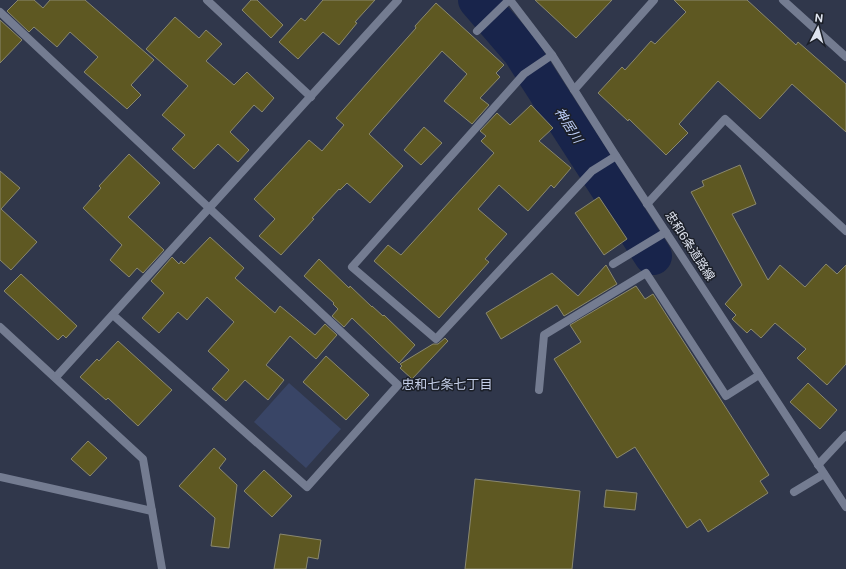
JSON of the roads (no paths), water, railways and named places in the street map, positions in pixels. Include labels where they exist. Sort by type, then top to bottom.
[{"type":"street","points":[[207,0],[311,97]]},
{"type":"street","points":[[56,377],[398,0]]},
{"type":"street","points":[[480,28],[510,0]]},
{"type":"street","name":"忠和6条道路線","points":[[510,0],[552,55],[647,204],[846,507]]},
{"type":"street","points":[[574,90],[654,0]]},
{"type":"street","points":[[783,0],[846,58]]},
{"type":"street","points":[[0,12],[398,385],[307,487],[113,315]]},
{"type":"street","points":[[552,55],[524,74],[352,267],[436,339],[592,171],[616,156]]},
{"type":"street","points":[[647,204],[725,119],[846,231]]},
{"type":"street","points":[[613,264],[666,232]]},
{"type":"street","points":[[538,390],[544,335],[646,273],[726,396],[759,375]]},
{"type":"street","points":[[0,327],[56,377],[143,459],[162,569]]},
{"type":"street","points":[[818,465],[846,435]]},
{"type":"street","points":[[794,492],[824,474]]},
{"type":"street","points":[[0,477],[152,511]]},
{"type":"waterway","name":"神居川","points":[[477,0],[521,51],[653,256]]},
{"type":"district","name":"忠和七条七丁目","points":[[447,384]]}]
